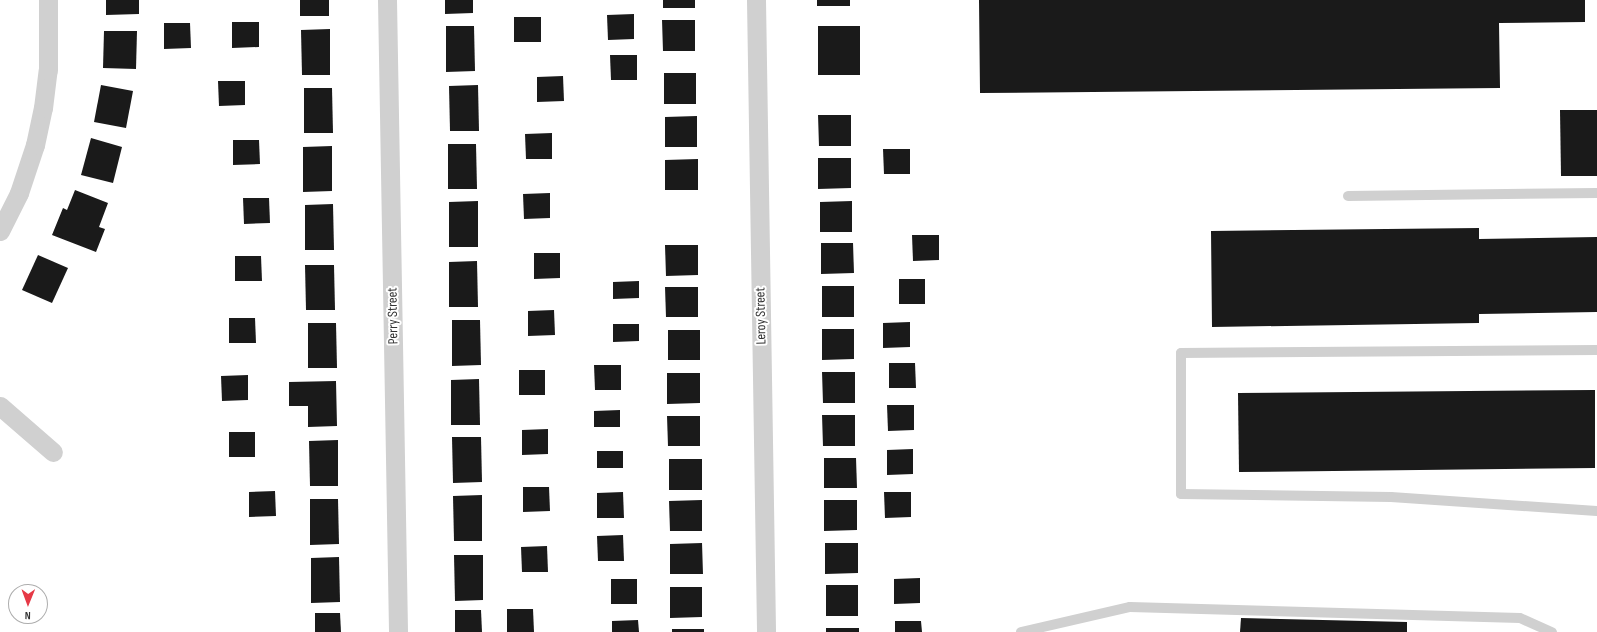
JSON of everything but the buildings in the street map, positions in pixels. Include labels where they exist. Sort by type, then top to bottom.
[{"type":"street","points":[[0,231],[19,193],[43,108],[48,70],[48,0]]},
{"type":"street","name":"Perry Street","points":[[388,0],[398,632]]},
{"type":"street","name":"Leroy Street","points":[[756,0],[766,632]]},
{"type":"street","points":[[0,406],[53,452]]},
{"type":"lane","points":[[1348,196],[1597,193]]},
{"type":"lane","points":[[1597,350],[1181,353],[1182,494],[1391,497],[1597,511]]},
{"type":"lane","points":[[1021,632],[1130,607],[1520,618],[1552,632]]}]
